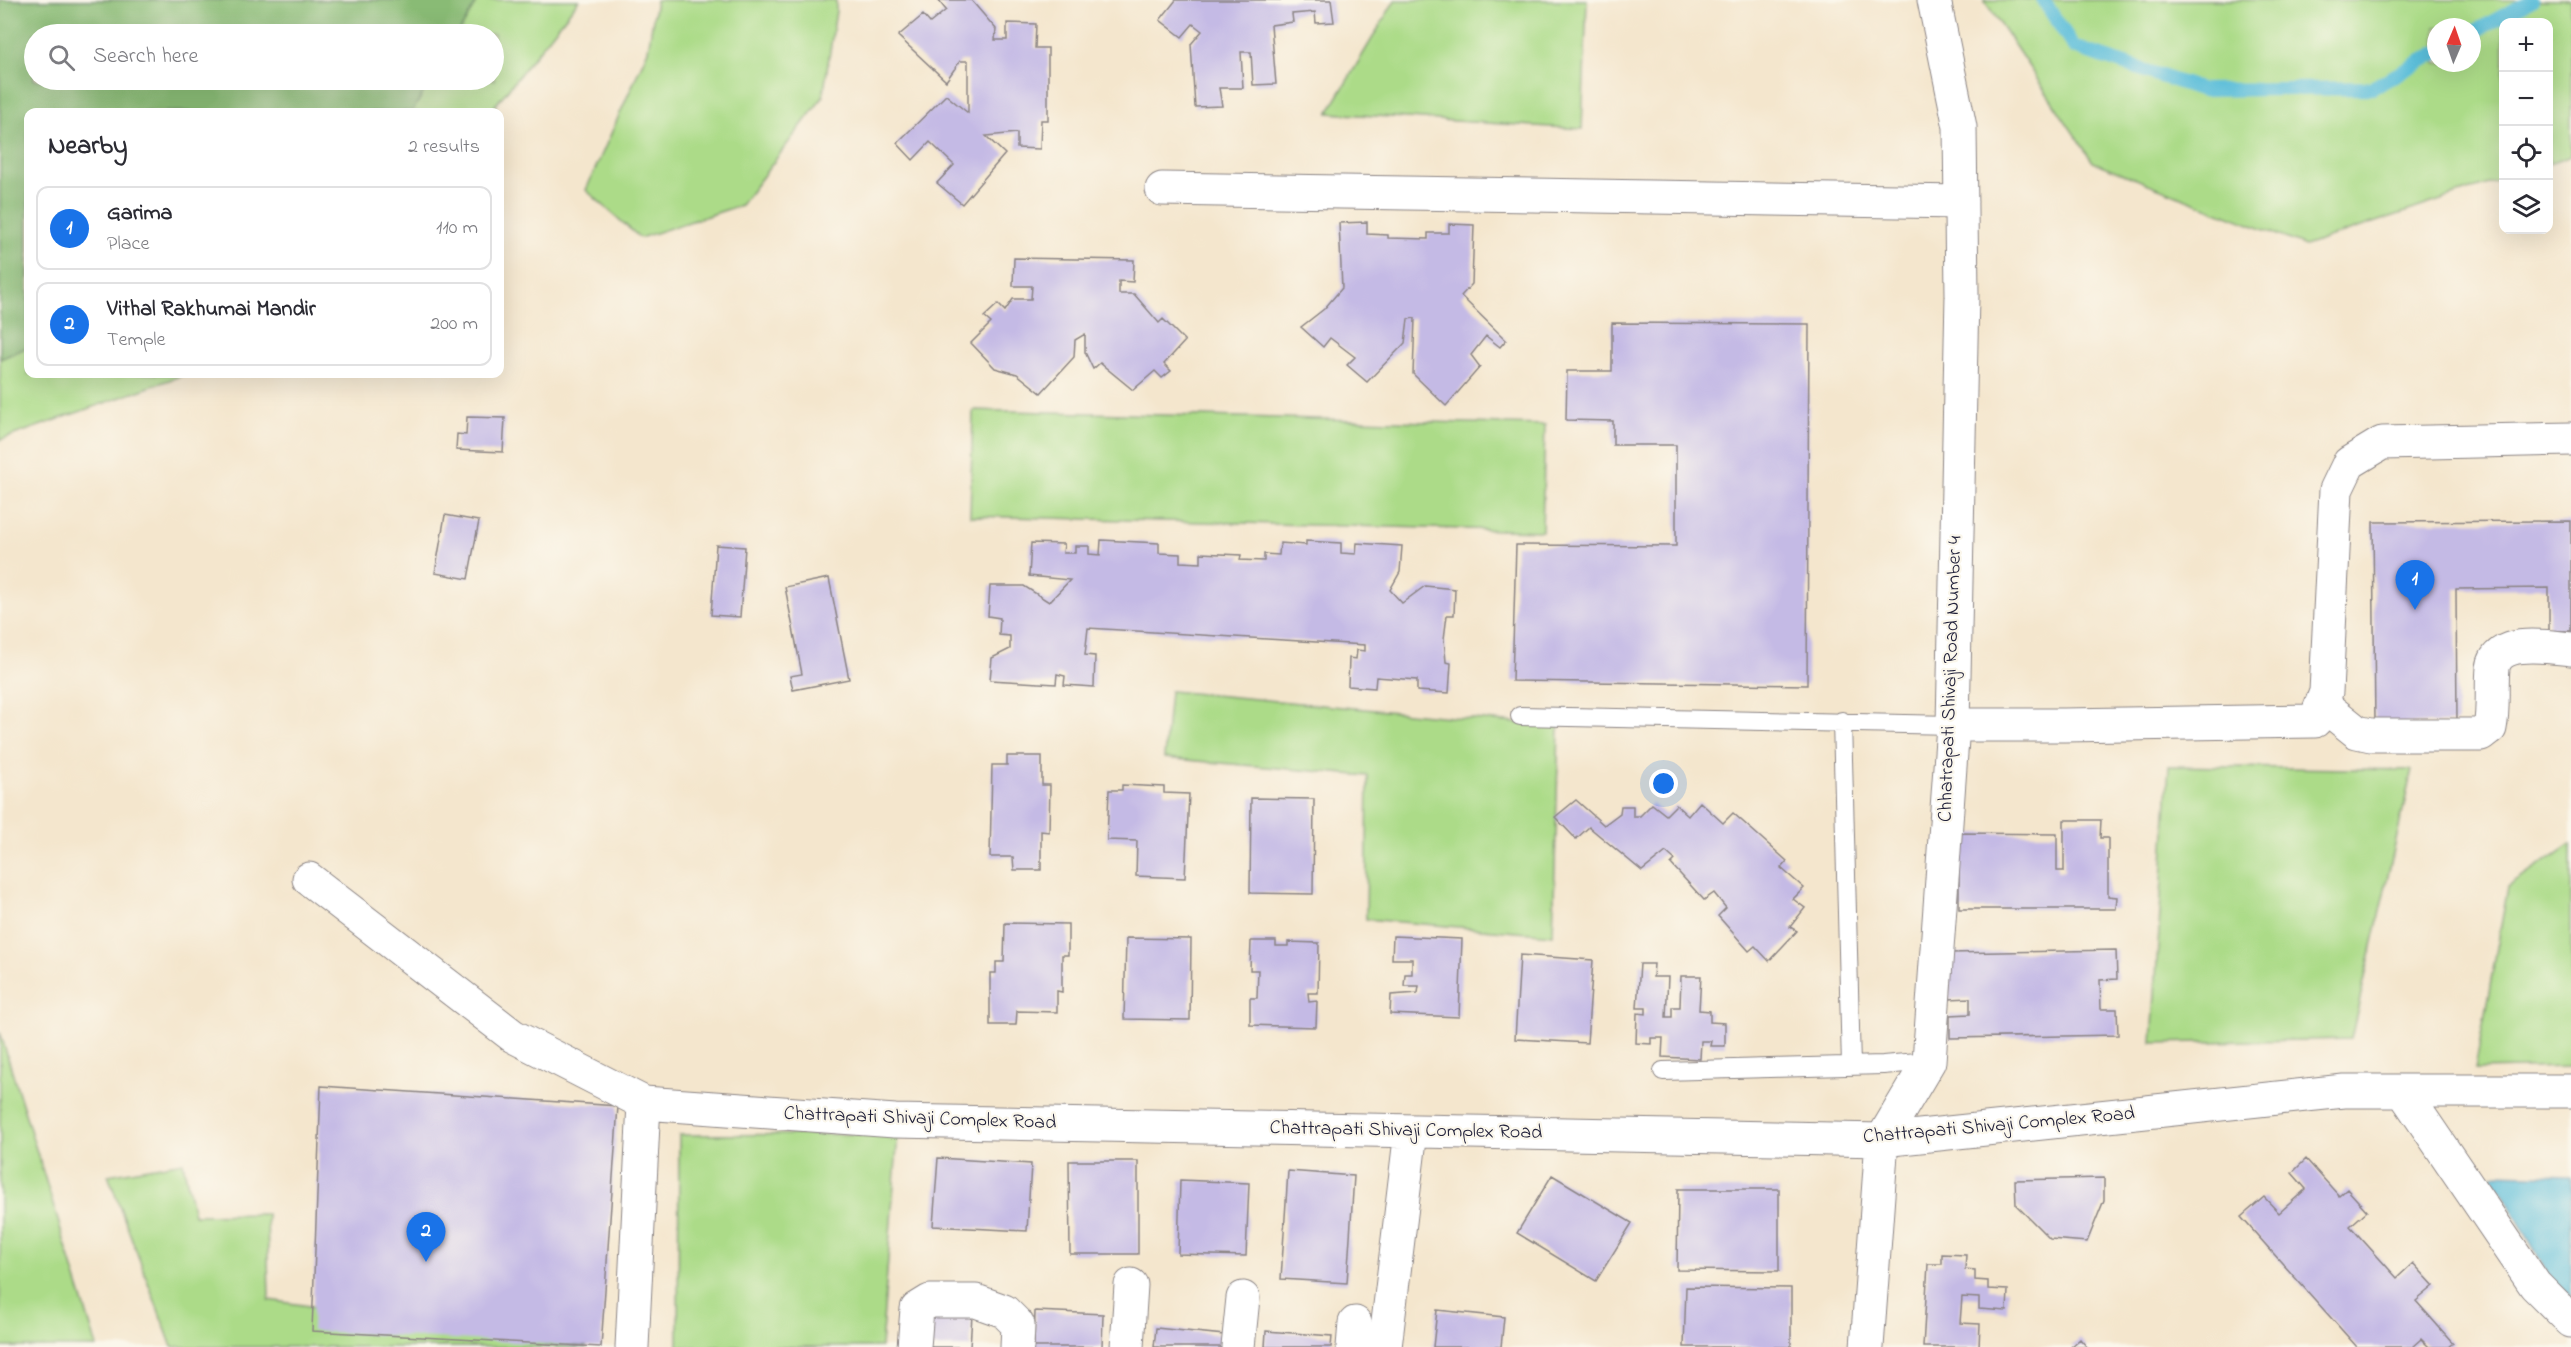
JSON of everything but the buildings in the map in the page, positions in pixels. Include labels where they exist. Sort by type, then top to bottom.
[{"type":"street","name":"Chhatrapati Shivaji Road Number 4","points":[[1867,1347],[1882,1140],[1929,1061],[1953,725],[1962,307],[1960,127],[1934,0]]},
{"type":"street","points":[[1162,189],[1961,202]]},
{"type":"street","points":[[1953,725],[2314,721],[2326,692],[2336,489],[2349,463],[2382,443],[2571,440]]},
{"type":"street","points":[[2322,704],[2357,732],[2371,735],[2481,735],[2490,728],[2493,715],[2493,665],[2501,653],[2512,648],[2526,646],[2571,649]]},
{"type":"street","name":"Chattrapati Shivaji Complex Road","points":[[309,879],[513,1036],[644,1103],[895,1121],[1882,1140],[2344,1091],[2571,1091]]},
{"type":"street","points":[[2403,1091],[2535,1285],[2571,1321]]},
{"type":"street","points":[[632,1347],[644,1103]]},
{"type":"street","points":[[1384,1347],[1411,1131]]},
{"type":"street","points":[[1127,1347],[1131,1285]]},
{"type":"street","points":[[1238,1347],[1243,1298]]},
{"type":"street","points":[[914,1347],[917,1309],[930,1301],[976,1301],[1004,1311],[1018,1325],[1017,1347]]},
{"type":"lane","points":[[1520,716],[1953,725]]},
{"type":"lane","points":[[1842,722],[1851,1066]]},
{"type":"lane","points":[[1663,1071],[1851,1066],[1929,1061]]},
{"type":"green space","points":[[0,0],[579,0],[493,108],[24,108],[24,378],[175,378],[0,440]]},
{"type":"green space","points":[[0,0],[478,0],[464,24],[24,24],[24,90],[425,90],[414,108],[24,108],[24,349],[0,359]]},
{"type":"green space","points":[[656,0],[836,0],[836,11],[823,97],[741,205],[640,238],[586,190],[648,50]]},
{"type":"green space","points":[[1395,0],[1587,0],[1582,129],[1328,113]]},
{"type":"green space","points":[[1984,0],[2571,0],[2571,156],[2553,163],[2553,18],[2499,18],[2499,180],[2305,246],[2093,162]]},
{"type":"green space","points":[[973,410],[1545,425],[1542,531],[970,516]]},
{"type":"green space","points":[[1170,691],[1559,727],[1553,935],[1366,919],[1368,776],[1164,758]]},
{"type":"green space","points":[[2169,766],[2412,770],[2351,1039],[2152,1043]]},
{"type":"green space","points":[[2571,844],[2571,1067],[2475,1069],[2508,887]]},
{"type":"green space","points":[[0,1032],[97,1347],[0,1347]]},
{"type":"green space","points":[[898,1134],[881,1347],[678,1347],[679,1135]]},
{"type":"green space","points":[[183,1162],[194,1215],[267,1214],[269,1300],[587,1347],[172,1347],[108,1175]]},
{"type":"water","points":[[2492,1174],[2571,1176],[2571,1298],[2551,1279]]},
{"type":"waterway","points":[[2043,0],[2074,47],[2203,90],[2372,88],[2427,58]]},
{"type":"waterway","points":[[2481,28],[2532,0]]},
{"type":"place","name":"Garima","points":[[2415,610]]},
{"type":"place","name":"Vithal Rakhumai Mandir","points":[[426,1262]]}]
